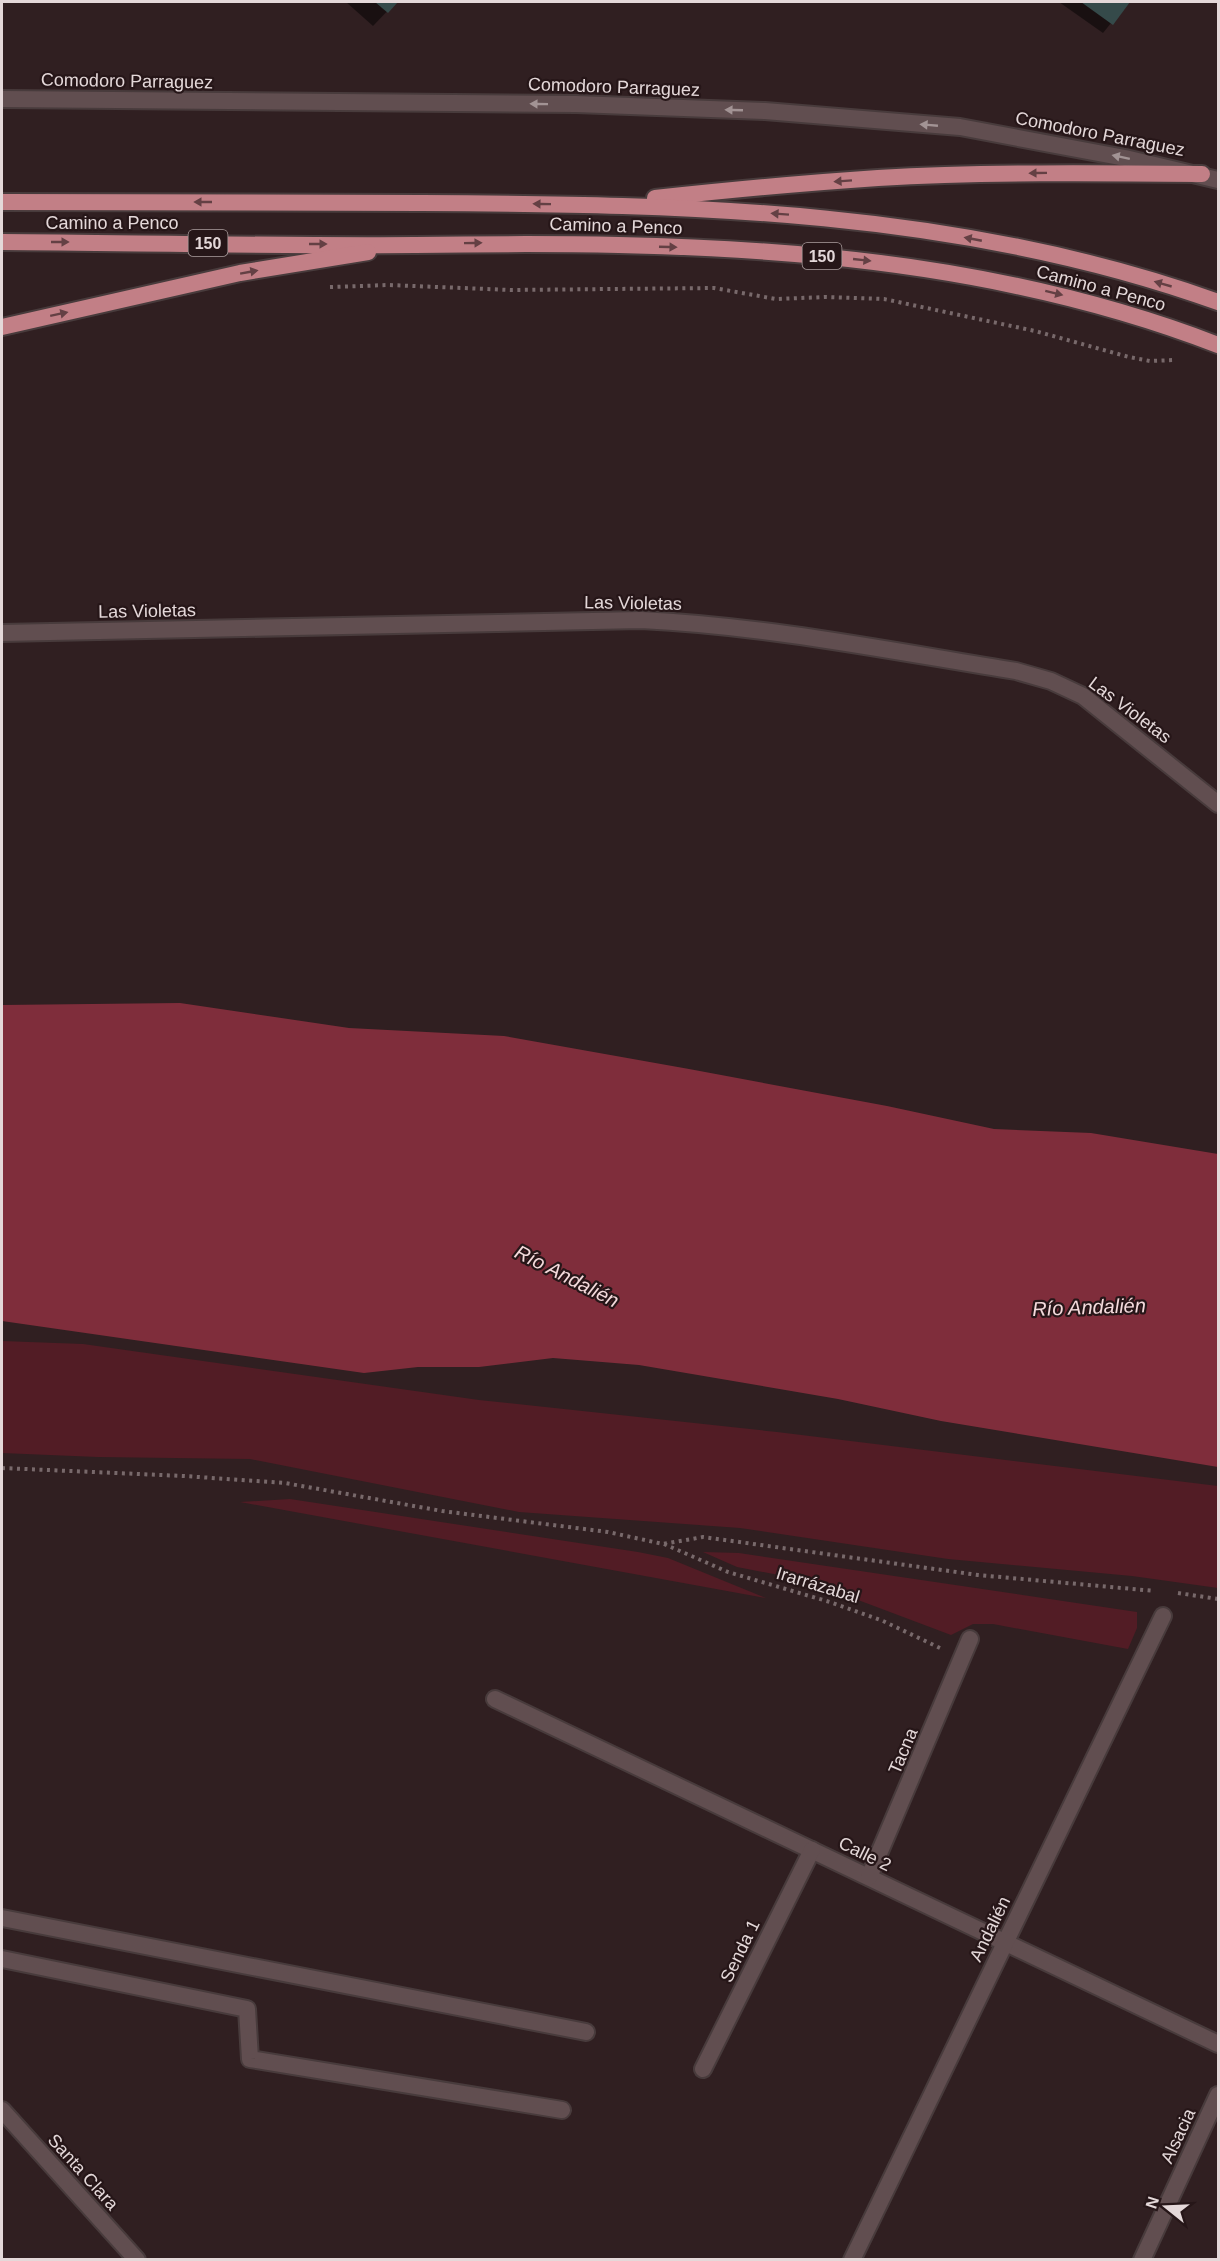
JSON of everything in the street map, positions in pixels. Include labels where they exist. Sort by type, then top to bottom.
[{"type":"highway","points":[[600,204],[739,189],[879,178],[1041,173],[1202,174]]},
{"type":"highway","name":"Camino a Penco","points":[[2,202],[600,204],[807,216],[963,237],[1117,270],[1218,302]]},
{"type":"highway","name":"Camino a Penco","points":[[2,242],[414,245],[504,242],[793,253],[951,272],[1032,288],[1105,306],[1218,345]]},
{"type":"highway","points":[[2,327],[240,273],[414,245]]},
{"type":"street","name":"Comodoro Parraguez","points":[[2,99],[576,104],[765,111],[960,127],[1202,174],[1218,180]]},
{"type":"street","name":"Las Violetas","points":[[2,633],[641,620],[705,623],[761,630],[1016,671],[1051,681],[1083,696],[1218,804]]},
{"type":"street","name":"Andalién","points":[[852,2259],[1163,1616]]},
{"type":"street","name":"Tacna","points":[[869,1877],[970,1639]]},
{"type":"street","name":"Calle 2","points":[[495,1699],[1218,2044]]},
{"type":"street","name":"Senda 1","points":[[704,2069],[812,1850]]},
{"type":"street","points":[[2,1918],[586,2032]]},
{"type":"street","points":[[2,1959],[247,2009],[250,2059],[562,2110]]},
{"type":"street","name":"Alsacia","points":[[1142,2259],[1218,2095]]},
{"type":"street","name":"Santa Clara","points":[[2,2110],[137,2259]]},
{"type":"path","points":[[323,288],[389,285],[511,290],[714,288],[776,299],[826,297],[884,299],[1035,331],[1130,357],[1150,361],[1178,360]]},
{"type":"path","points":[[2,1468],[285,1483],[442,1511],[608,1532],[663,1544],[703,1537],[978,1575],[1161,1591]]},
{"type":"path","name":"Irarrázabal","points":[[663,1544],[728,1572],[830,1602],[884,1621],[963,1658]]},
{"type":"path","points":[[1173,1592],[1218,1599]]},
{"type":"shaded area","points":[[2,1341],[83,1344],[479,1400],[777,1432],[1218,1486],[1218,1588],[1132,1576],[948,1559],[740,1528],[519,1512],[250,1459],[2,1453]]},
{"type":"shaded area","points":[[290,1499],[668,1558],[766,1598],[240,1502]]},
{"type":"shaded area","points":[[703,1552],[739,1553],[1137,1612],[1137,1628],[1128,1649],[993,1624],[973,1624],[951,1635],[805,1580],[737,1567]]},
{"type":"water","name":"Río Andalién","points":[[180,1003],[349,1028],[504,1036],[887,1106],[994,1129],[1091,1133],[1218,1154],[1218,1467],[941,1421],[838,1399],[639,1365],[553,1358],[479,1367],[418,1367],[364,1373],[2,1321],[2,1005]]},
{"type":"building","points":[[375,2],[398,2],[388,13]]},
{"type":"building","points":[[1081,2],[1130,2],[1113,25]]}]
